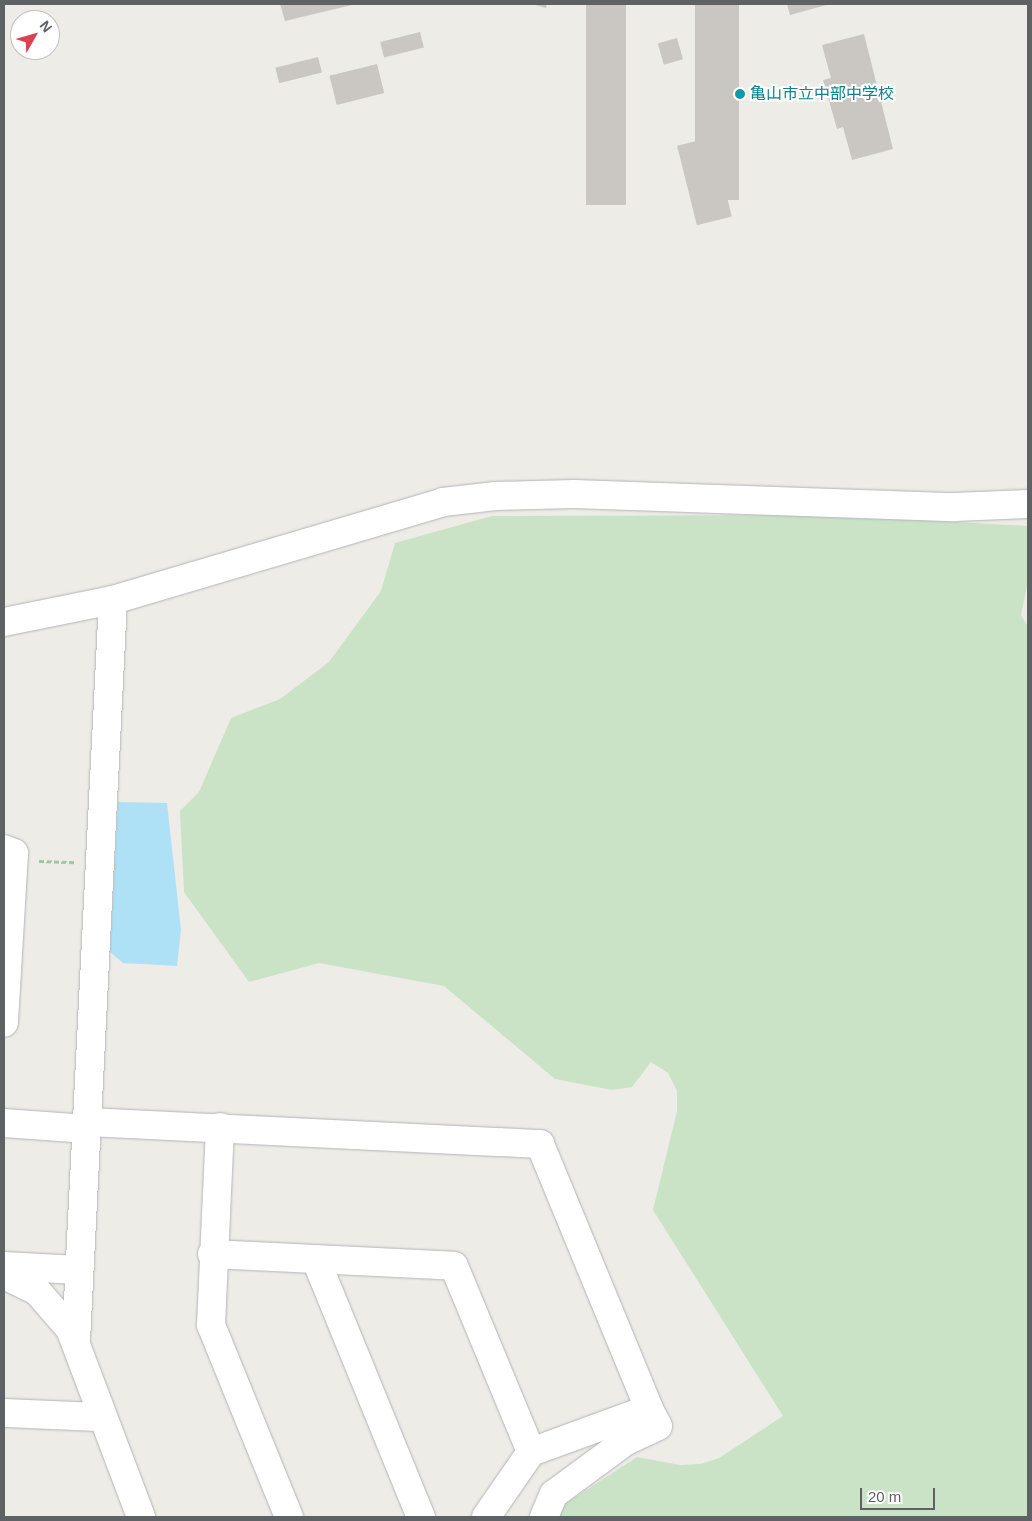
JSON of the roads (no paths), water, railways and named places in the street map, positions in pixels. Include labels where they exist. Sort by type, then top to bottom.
[{"type":"street","points":[[4,622],[112,600],[443,502],[496,496],[574,494],[954,507],[1028,504]]},
{"type":"street","points":[[76,1341],[78,1270],[101,863],[112,600]]},
{"type":"street","points":[[4,1023],[9,854]]},
{"type":"street","points":[[4,1123],[220,1127],[540,1144],[658,1426],[626,1441],[554,1494],[544,1517]]},
{"type":"street","points":[[220,1127],[212,1254],[211,1325],[289,1517]]},
{"type":"street","points":[[212,1254],[454,1266],[531,1452]]},
{"type":"street","points":[[316,1260],[421,1517]]},
{"type":"street","points":[[4,1266],[78,1270]]},
{"type":"street","points":[[4,1275],[37,1291],[76,1341],[102,1417],[141,1517]]},
{"type":"street","points":[[486,1517],[531,1452],[649,1408]]},
{"type":"street","points":[[4,1413],[102,1417]]},
{"type":"water","points":[[118,802],[167,803],[181,930],[177,966],[123,963],[110,952]]},
{"type":"place","name":"亀山市立中部中学校","points":[[740,94]]}]
